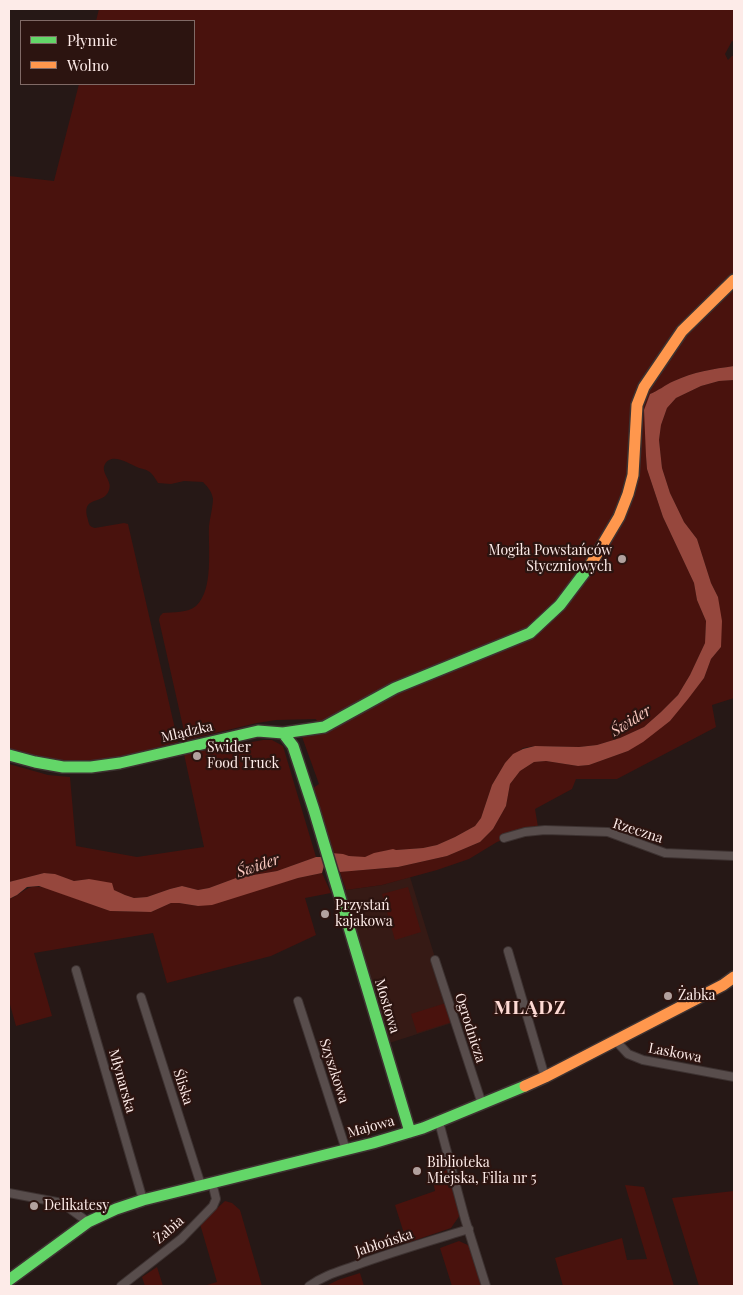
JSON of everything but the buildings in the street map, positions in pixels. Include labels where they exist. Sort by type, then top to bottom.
[{"type":"street","name":"Mlądzka","points":[[9,755],[63,767],[91,768],[258,731],[283,734],[324,727],[395,688],[530,632],[560,605],[590,565],[619,517],[628,494],[632,475],[637,405],[644,387],[682,332],[734,280]]},
{"type":"street","name":"Mostowa","points":[[283,734],[293,746],[316,818],[410,1132]]},
{"type":"street","name":"Rzeczna","points":[[504,838],[525,832],[545,830],[608,832],[665,853],[734,856]]},
{"type":"street","points":[[508,951],[545,1077]]},
{"type":"street","name":"Ogrodnicza","points":[[435,960],[482,1104]]},
{"type":"street","name":"Młynarska","points":[[76,970],[143,1200]]},
{"type":"street","name":"Majowa","points":[[9,1280],[88,1222],[116,1209],[143,1200],[346,1150],[439,1122],[545,1077],[723,985],[734,977]]},
{"type":"street","name":"Śliska","points":[[141,997],[207,1184]]},
{"type":"street","name":"Szyszkowa","points":[[298,1001],[346,1150]]},
{"type":"street","name":"Laskowa","points":[[616,1041],[628,1054],[643,1060],[734,1077]]},
{"type":"street","points":[[439,1122],[486,1286]]},
{"type":"street","name":"Żabia","points":[[121,1286],[180,1238],[212,1206],[216,1199],[207,1184]]},
{"type":"street","points":[[9,1193],[62,1203],[88,1222]]},
{"type":"street","name":"Jabłońska","points":[[309,1286],[334,1272],[469,1229]]},
{"type":"shaded area","points":[[99,9],[734,9],[734,42],[732,41],[725,54],[728,60],[734,56],[734,274],[726,281],[639,386],[629,474],[615,515],[586,563],[557,602],[528,629],[318,725],[316,719],[276,720],[186,740],[159,620],[163,613],[189,610],[202,599],[208,579],[209,526],[213,499],[210,490],[203,482],[158,483],[148,471],[121,460],[112,459],[104,467],[110,487],[109,490],[106,495],[90,503],[87,507],[88,522],[95,528],[128,524],[178,742],[122,756],[88,761],[48,758],[9,748],[9,176],[54,181],[79,85],[195,85],[195,20],[96,20]]},
{"type":"shaded area","points":[[734,286],[734,366],[688,375],[650,394],[646,456],[647,469],[663,517],[694,583],[697,600],[706,621],[705,643],[678,695],[644,727],[620,738],[597,745],[579,747],[535,746],[523,748],[505,763],[492,785],[481,818],[475,826],[455,837],[437,845],[423,848],[388,850],[365,857],[332,853],[313,788],[319,784],[301,734],[397,691],[532,635],[622,519],[641,407],[647,390],[687,333]]},
{"type":"shaded area","points":[[734,366],[734,380],[719,381],[701,386],[676,398],[667,408],[661,425],[659,440],[662,468],[670,493],[684,522],[697,539],[711,583],[718,597],[722,621],[721,647],[711,659],[704,678],[670,721],[643,742],[628,751],[589,765],[578,766],[546,761],[534,762],[520,771],[510,784],[506,806],[493,829],[480,842],[447,856],[398,867],[340,872],[334,866],[324,866],[322,873],[298,878],[212,905],[198,906],[171,903],[151,912],[110,911],[39,886],[27,887],[9,899],[9,882],[44,873],[55,874],[74,881],[89,879],[112,883],[114,890],[134,898],[147,897],[182,886],[198,890],[209,888],[236,878],[277,871],[316,857],[327,857],[332,853],[365,857],[393,849],[423,848],[437,845],[475,826],[481,818],[492,785],[505,763],[513,754],[535,746],[579,747],[597,745],[620,738],[644,727],[678,695],[690,675],[705,643],[706,621],[697,600],[694,583],[663,517],[647,469],[644,410],[650,394],[681,378],[696,373]]},
{"type":"shaded area","points":[[734,380],[734,698],[712,705],[716,727],[617,779],[576,779],[572,789],[535,809],[538,827],[497,842],[469,859],[382,885],[346,890],[340,872],[398,867],[447,856],[480,842],[493,829],[506,806],[510,784],[520,771],[534,762],[546,761],[578,766],[589,765],[628,751],[670,721],[704,678],[711,659],[721,647],[718,597],[711,583],[697,539],[684,522],[670,493],[662,468],[659,440],[661,425],[667,408],[676,398],[701,386],[719,381]]},
{"type":"shaded area","points":[[272,740],[283,746],[316,857],[277,871],[236,878],[209,888],[198,890],[182,886],[147,897],[134,898],[89,879],[74,881],[54,874],[44,873],[9,882],[9,764],[48,775],[70,777],[76,846],[137,857],[204,847],[184,754]]},
{"type":"shaded area","points":[[322,873],[331,893],[305,898],[316,935],[271,956],[167,983],[153,933],[34,953],[52,1016],[16,1026],[9,1001],[9,899],[26,889],[34,887],[47,888],[110,911],[151,912],[171,903],[198,906]]},
{"type":"shaded area","points":[[410,877],[455,1022],[383,1045],[338,891],[382,885]]},
{"type":"shaded area","points":[[408,887],[421,932],[395,940],[382,894]]},
{"type":"shaded area","points":[[446,1003],[452,1022],[417,1033],[411,1014]]},
{"type":"shaded area","points":[[447,1169],[460,1215],[451,1228],[407,1243],[395,1205],[435,1191],[433,1181]]},
{"type":"shaded area","points":[[625,1185],[644,1187],[674,1286],[563,1286],[555,1258],[622,1238],[627,1260],[647,1259]]},
{"type":"shaded area","points":[[734,1191],[734,1286],[699,1286],[672,1198]]},
{"type":"shaded area","points":[[225,1201],[232,1203],[240,1210],[262,1286],[207,1286],[217,1282],[200,1224]]},
{"type":"shaded area","points":[[459,1241],[472,1247],[482,1286],[452,1286],[440,1248]]},
{"type":"shaded area","points":[[157,1267],[163,1286],[145,1286],[142,1277]]},
{"type":"shaded area","points":[[360,1273],[364,1286],[326,1286],[338,1280]]},
{"type":"traffic: fast","points":[[9,755],[63,767],[91,767],[120,763],[258,731],[283,733],[324,727],[395,688],[530,633],[560,605],[591,564]]},
{"type":"traffic: fast","points":[[283,733],[293,746],[314,810],[410,1132]]},
{"type":"traffic: fast","points":[[9,1280],[88,1222],[116,1209],[143,1200],[373,1143],[423,1128],[525,1086]]},
{"type":"traffic: slow","points":[[591,564],[619,517],[628,494],[633,475],[637,405],[644,387],[682,331],[734,280]]},
{"type":"traffic: slow","points":[[525,1086],[723,985],[734,977]]},
{"type":"place","name":"Mogiła Powstańców Styczniowych","points":[[622,559]]},
{"type":"place","name":"Swider Food Truck","points":[[197,756]]},
{"type":"place","name":"Przystań kajakowa","points":[[325,914]]},
{"type":"place","name":"Żabka","points":[[668,996]]},
{"type":"place","name":"Biblioteka Miejska, Filia nr 5","points":[[417,1171]]},
{"type":"place","name":"Delikatesy","points":[[34,1206]]},
{"type":"district","name":"MLĄDZ","points":[[530,1008]]},
{"type":"water label","name":"Świder","points":[[631,721]]},
{"type":"water label","name":"Świder","points":[[258,866]]}]
